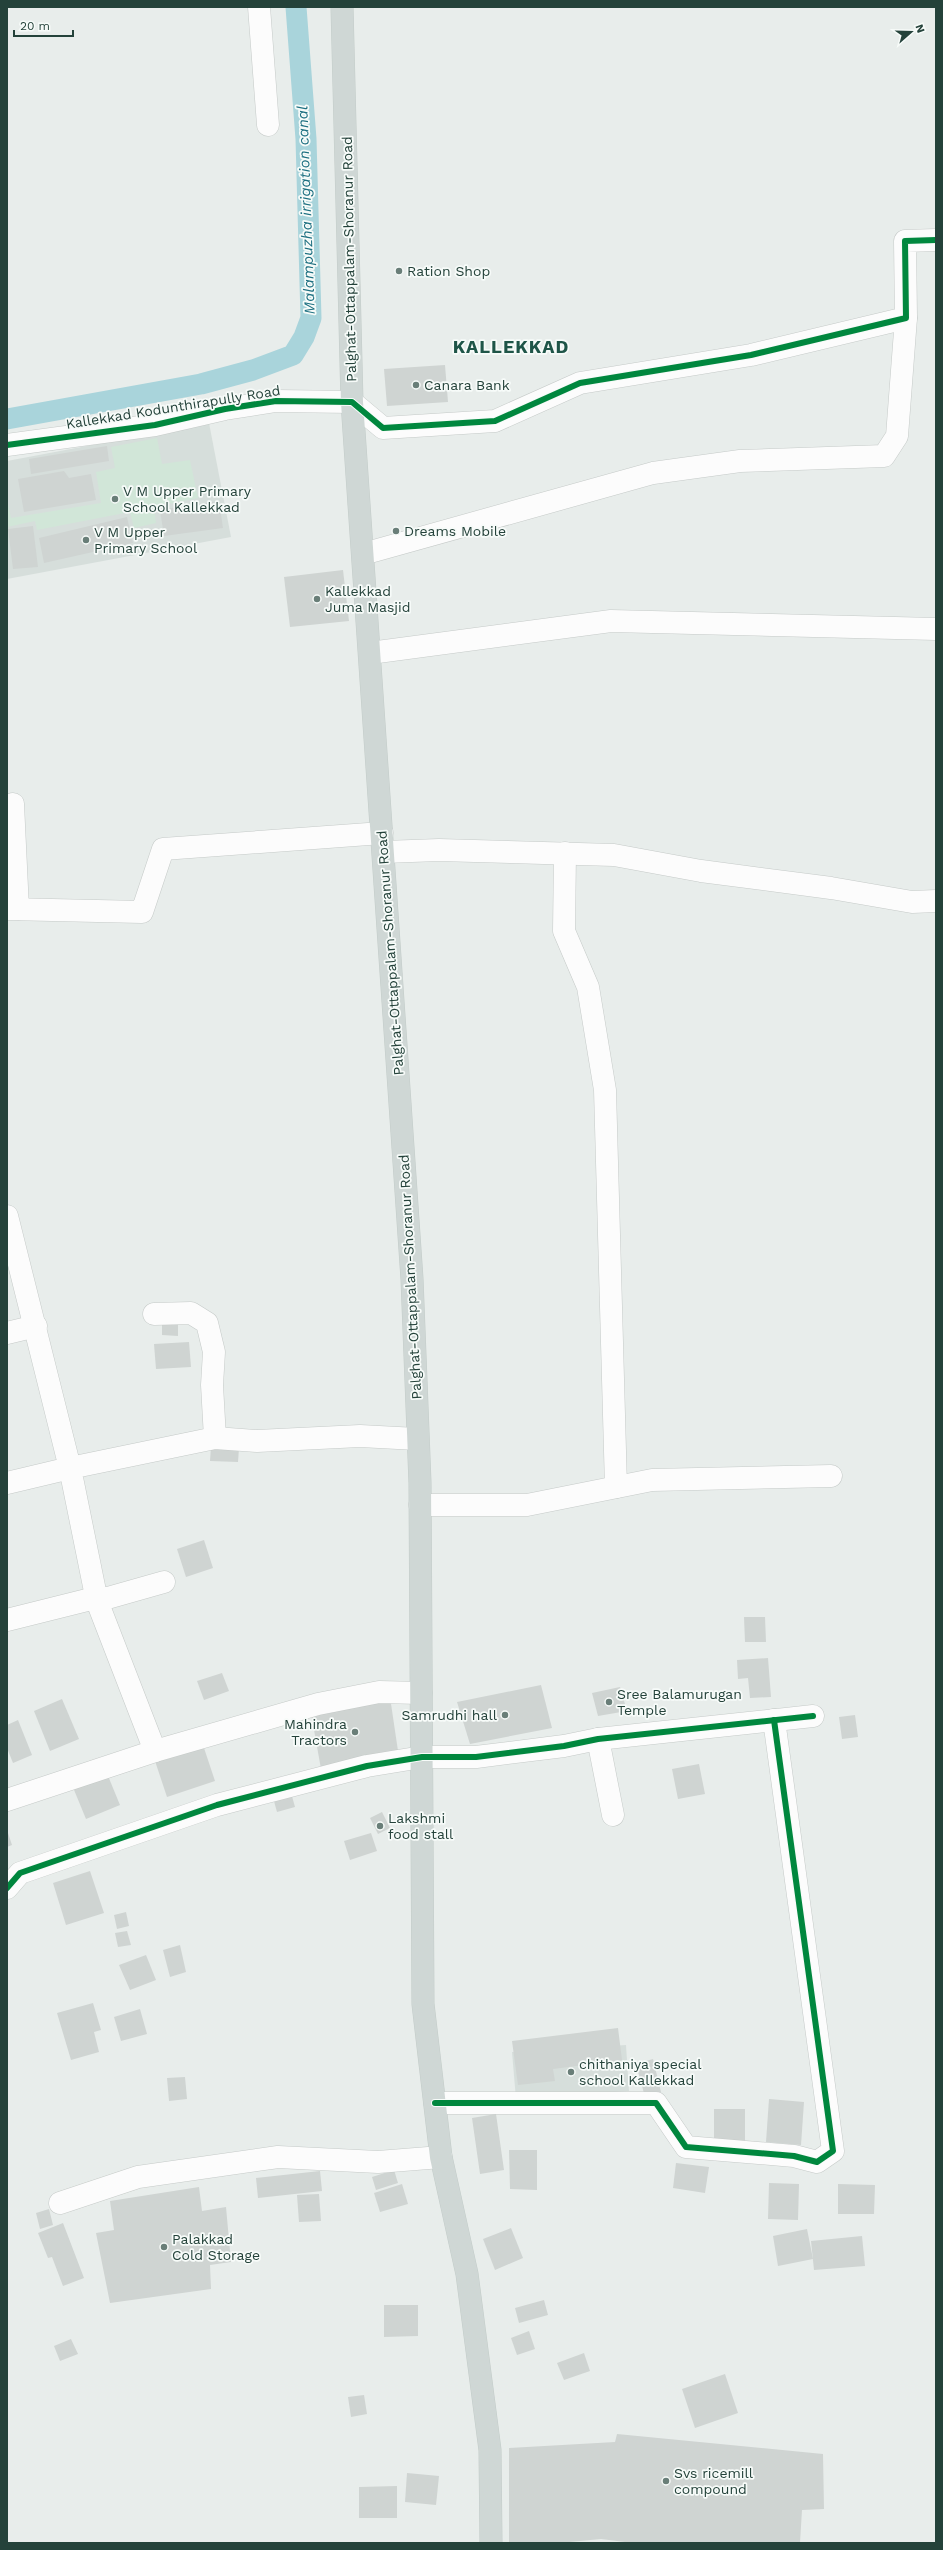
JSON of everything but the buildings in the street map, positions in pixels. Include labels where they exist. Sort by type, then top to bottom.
[{"type":"main road","name":"Palghat-Ottappalam-Shoranur Road","points":[[342,7],[352,402],[412,1279],[420,1505],[423,2004],[441,2157],[467,2274],[490,2450],[491,2543]]},
{"type":"street","points":[[259,7],[268,125]]},
{"type":"street","points":[[363,554],[653,473],[740,462],[884,456],[897,436],[906,318],[905,241],[936,240]]},
{"type":"street","points":[[352,402],[383,428],[495,421],[580,383],[751,355],[906,318]]},
{"type":"street","name":"Kallekkad Kodunthirapully Road","points":[[7,445],[155,425],[225,409],[276,401],[352,402]]},
{"type":"street","points":[[370,653],[611,621],[936,629]]},
{"type":"street","points":[[13,804],[13,909],[142,912],[163,849],[383,843],[439,850],[614,855],[912,902],[936,901]]},
{"type":"street","points":[[565,853],[564,931],[588,987],[605,1090],[616,1487]]},
{"type":"street","points":[[7,1216],[36,1326],[70,1468],[96,1600],[155,1751]]},
{"type":"street","points":[[154,1314],[190,1313],[207,1323],[214,1352],[212,1385],[215,1438]]},
{"type":"street","points":[[7,1333],[36,1326]]},
{"type":"street","points":[[7,1483],[70,1468],[215,1438],[257,1441],[360,1436],[417,1439]]},
{"type":"street","points":[[420,1505],[528,1505],[652,1480],[831,1476]]},
{"type":"street","points":[[7,1620],[96,1600],[164,1582]]},
{"type":"street","points":[[7,1800],[155,1751],[318,1704],[379,1692],[421,1693]]},
{"type":"street","points":[[7,1888],[20,1873],[217,1805],[367,1766],[422,1757],[476,1757],[564,1746],[598,1740],[813,1716]]},
{"type":"street","points":[[435,2103],[656,2103],[686,2147],[794,2156],[817,2162],[833,2151],[774,1720]]},
{"type":"street","points":[[598,1740],[613,1815]]},
{"type":"street","points":[[60,2203],[138,2177],[278,2157],[378,2162],[441,2157]]},
{"type":"shaded area","name":"V M Upper Primary School Kallekkad","points":[[209,423],[231,537],[7,579],[7,461]]},
{"type":"shaded area","name":"chithaniya special school Kallekkad","points":[[626,2045],[629,2091],[516,2099],[512,2052]]},
{"type":"green space","points":[[157,438],[162,464],[190,460],[198,498],[154,507],[156,523],[134,528],[130,512],[37,530],[35,521],[7,527],[7,499],[11,518],[101,503],[96,472],[115,468],[111,447]]},
{"type":"waterway","name":"Malampuzha irrigation canal","points":[[7,419],[201,384],[253,370],[293,355],[304,337],[311,318],[306,139],[296,7]]},
{"type":"cycle path","points":[[7,445],[155,425],[225,409],[276,401],[352,402],[383,428],[495,421],[580,383],[751,355],[906,318],[905,241],[936,240]]},
{"type":"cycle path","points":[[7,1888],[20,1873],[217,1805],[367,1766],[422,1757],[476,1757],[564,1746],[598,1739],[813,1716]]},
{"type":"cycle path","points":[[435,2103],[656,2103],[686,2147],[794,2156],[817,2162],[833,2151],[774,1720]]},
{"type":"place","name":"Ration Shop","points":[[399,271]]},
{"type":"place","name":"Canara Bank","points":[[416,385]]},
{"type":"place","name":"V M Upper Primary School Kallekkad","points":[[115,499]]},
{"type":"place","name":"Dreams Mobile","points":[[396,531]]},
{"type":"place","name":"V M Upper Primary School","points":[[86,540]]},
{"type":"place","name":"Kallekkad Juma Masjid","points":[[317,599]]},
{"type":"place","name":"Sree Balamurugan Temple","points":[[609,1702]]},
{"type":"place","name":"Samrudhi hall","points":[[505,1715]]},
{"type":"place","name":"Mahindra Tractors","points":[[355,1732]]},
{"type":"place","name":"Lakshmi food stall","points":[[380,1826]]},
{"type":"place","name":"chithaniya special school Kallekkad","points":[[571,2072]]},
{"type":"place","name":"Palakkad Cold Storage","points":[[164,2247]]},
{"type":"place","name":"Svs ricemill compound","points":[[666,2481]]},
{"type":"district","name":"KALLEKKAD","points":[[511,346]]}]
